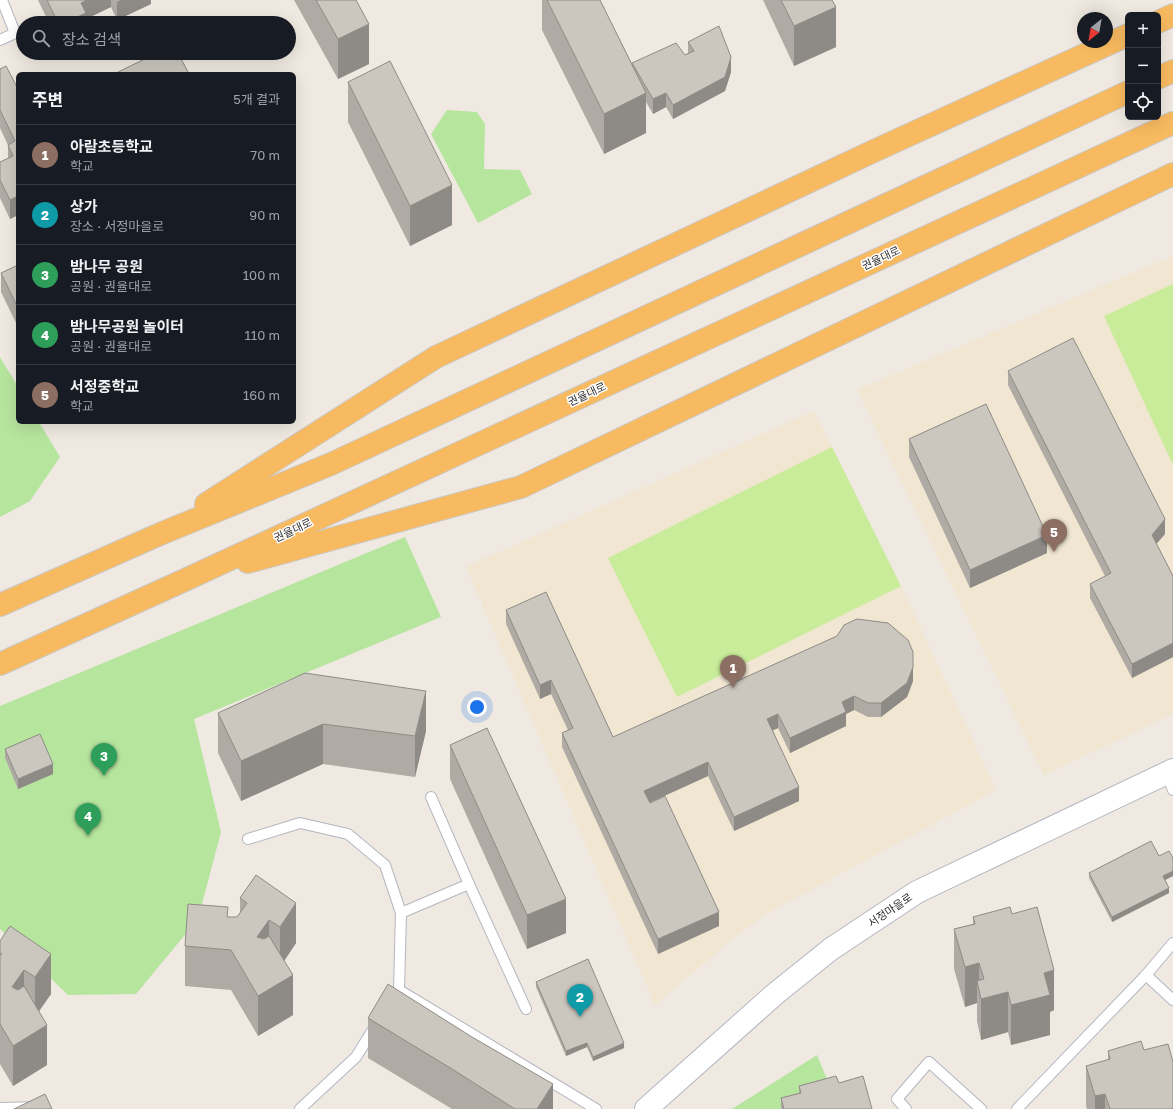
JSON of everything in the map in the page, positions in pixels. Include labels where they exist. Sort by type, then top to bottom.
[{"type":"highway","points":[[1161,21],[1173,15]]},
{"type":"highway","points":[[160,534],[436,357],[876,150],[1125,36]]},
{"type":"highway","points":[[1161,77],[1173,71]]},
{"type":"highway","points":[[0,605],[160,534],[331,464],[1125,93]]},
{"type":"highway","name":"권율대로","points":[[0,664],[1173,123]]},
{"type":"highway","points":[[187,578],[521,487],[1173,174]]},
{"type":"main road","name":"서정마을로","points":[[646,1109],[775,994],[832,949],[917,892],[1171,778]]},
{"type":"lane","points":[[0,40],[15,33],[2,0]]},
{"type":"lane","points":[[431,797],[468,884],[526,1009]]},
{"type":"lane","points":[[248,839],[300,823],[348,834],[385,865],[401,913],[400,990],[388,1008]]},
{"type":"lane","points":[[401,913],[468,884]]},
{"type":"lane","points":[[1017,1109],[1146,975],[1173,943]]},
{"type":"lane","points":[[1146,975],[1173,1000]]},
{"type":"lane","points":[[400,990],[596,1109]]},
{"type":"lane","points":[[300,1109],[356,1057],[380,1020]]},
{"type":"lane","points":[[906,1109],[897,1099],[929,1062],[981,1109]]},
{"type":"lane","points":[[0,1108],[39,1107],[45,1109]]},
{"type":"shaded area","points":[[1173,256],[1173,714],[1044,775],[857,390]]},
{"type":"shaded area","points":[[814,411],[901,586],[996,790],[773,910],[742,931],[655,1005],[466,567]]},
{"type":"green space","points":[[447,110],[477,112],[485,124],[484,169],[520,170],[532,194],[478,223],[431,134]]},
{"type":"green space","points":[[1173,284],[1173,465],[1104,316]]},
{"type":"green space","points":[[0,357],[16,384],[16,424],[40,424],[60,457],[30,501],[0,517]]},
{"type":"green space","points":[[832,447],[901,586],[677,697],[608,558]]},
{"type":"green space","points":[[405,537],[441,617],[194,719],[221,832],[198,919],[136,994],[68,995],[0,929],[0,706]]},
{"type":"green space","points":[[817,1055],[833,1094],[791,1109],[732,1109]]},
{"type":"building","points":[[47,0],[87,0],[81,3],[86,13],[79,16],[55,16]]},
{"type":"building","points":[[316,0],[356,0],[369,24],[338,39]]},
{"type":"building","points":[[547,0],[600,0],[646,93],[604,114]]},
{"type":"building","points":[[781,0],[832,0],[836,7],[794,26]]},
{"type":"building","points":[[719,26],[731,57],[725,77],[673,105],[666,93],[653,99],[632,63],[676,43],[685,55],[694,51],[688,42]]},
{"type":"building","points":[[143,60],[182,60],[188,72],[118,72]]},
{"type":"building","points":[[390,61],[452,185],[410,206],[348,82]]},
{"type":"building","points":[[6,66],[16,85],[16,197],[10,200],[0,180],[0,162],[13,156],[8,145],[15,141],[0,110],[0,69]]},
{"type":"building","points":[[16,266],[16,304],[1,273]]},
{"type":"building","points":[[1073,338],[1165,519],[1152,535],[1173,576],[1173,643],[1132,664],[1090,584],[1111,573],[1008,371]]},
{"type":"building","points":[[986,404],[1047,535],[970,570],[909,439]]},
{"type":"building","points":[[546,592],[613,737],[837,636],[844,625],[857,619],[888,623],[908,640],[913,652],[913,667],[907,683],[881,703],[868,703],[854,696],[842,702],[846,712],[790,738],[778,714],[767,719],[799,787],[734,817],[708,762],[644,791],[650,803],[665,796],[719,912],[658,939],[562,733],[573,728],[551,680],[540,685],[506,610]]},
{"type":"building","points":[[305,673],[426,691],[415,736],[323,724],[241,761],[218,713]]},
{"type":"building","points":[[487,728],[566,899],[527,915],[450,745]]},
{"type":"building","points":[[40,734],[53,764],[18,779],[5,749]]},
{"type":"building","points":[[1151,841],[1159,856],[1169,851],[1173,858],[1173,871],[1163,876],[1169,888],[1112,917],[1089,873]]},
{"type":"building","points":[[256,875],[296,903],[280,927],[269,920],[257,937],[264,939],[269,936],[293,975],[258,996],[231,950],[185,946],[188,904],[228,907],[227,917],[237,917],[247,903],[240,898]]},
{"type":"building","points":[[1010,907],[1012,914],[1037,907],[1054,970],[1044,973],[1050,995],[1011,1005],[1008,992],[981,999],[977,981],[984,979],[979,963],[965,967],[954,929],[975,924],[973,917]]},
{"type":"building","points":[[10,926],[51,954],[35,977],[24,970],[12,987],[18,990],[24,986],[47,1025],[13,1046],[0,1024],[0,956],[2,954],[0,953],[0,941]]},
{"type":"building","points":[[588,959],[624,1043],[593,1057],[587,1043],[566,1051],[536,982]]},
{"type":"building","points":[[388,984],[472,1037],[553,1084],[537,1109],[515,1109],[368,1018]]},
{"type":"building","points":[[1141,1041],[1144,1050],[1168,1044],[1173,1062],[1173,1109],[1110,1109],[1105,1094],[1095,1096],[1086,1066],[1110,1059],[1108,1051]]},
{"type":"building","points":[[836,1076],[839,1083],[863,1076],[872,1109],[784,1109],[781,1098],[801,1093],[799,1086]]},
{"type":"building","points":[[45,1094],[52,1109],[14,1109]]},
{"type":"place","name":"서정중학교","points":[[1054,552]]},
{"type":"place","name":"아람초등학교","points":[[733,688]]},
{"type":"place","name":"밤나무 공원","points":[[104,776]]},
{"type":"place","name":"밤나무공원 놀이터","points":[[88,836]]},
{"type":"place","name":"상가","points":[[580,1017]]}]
